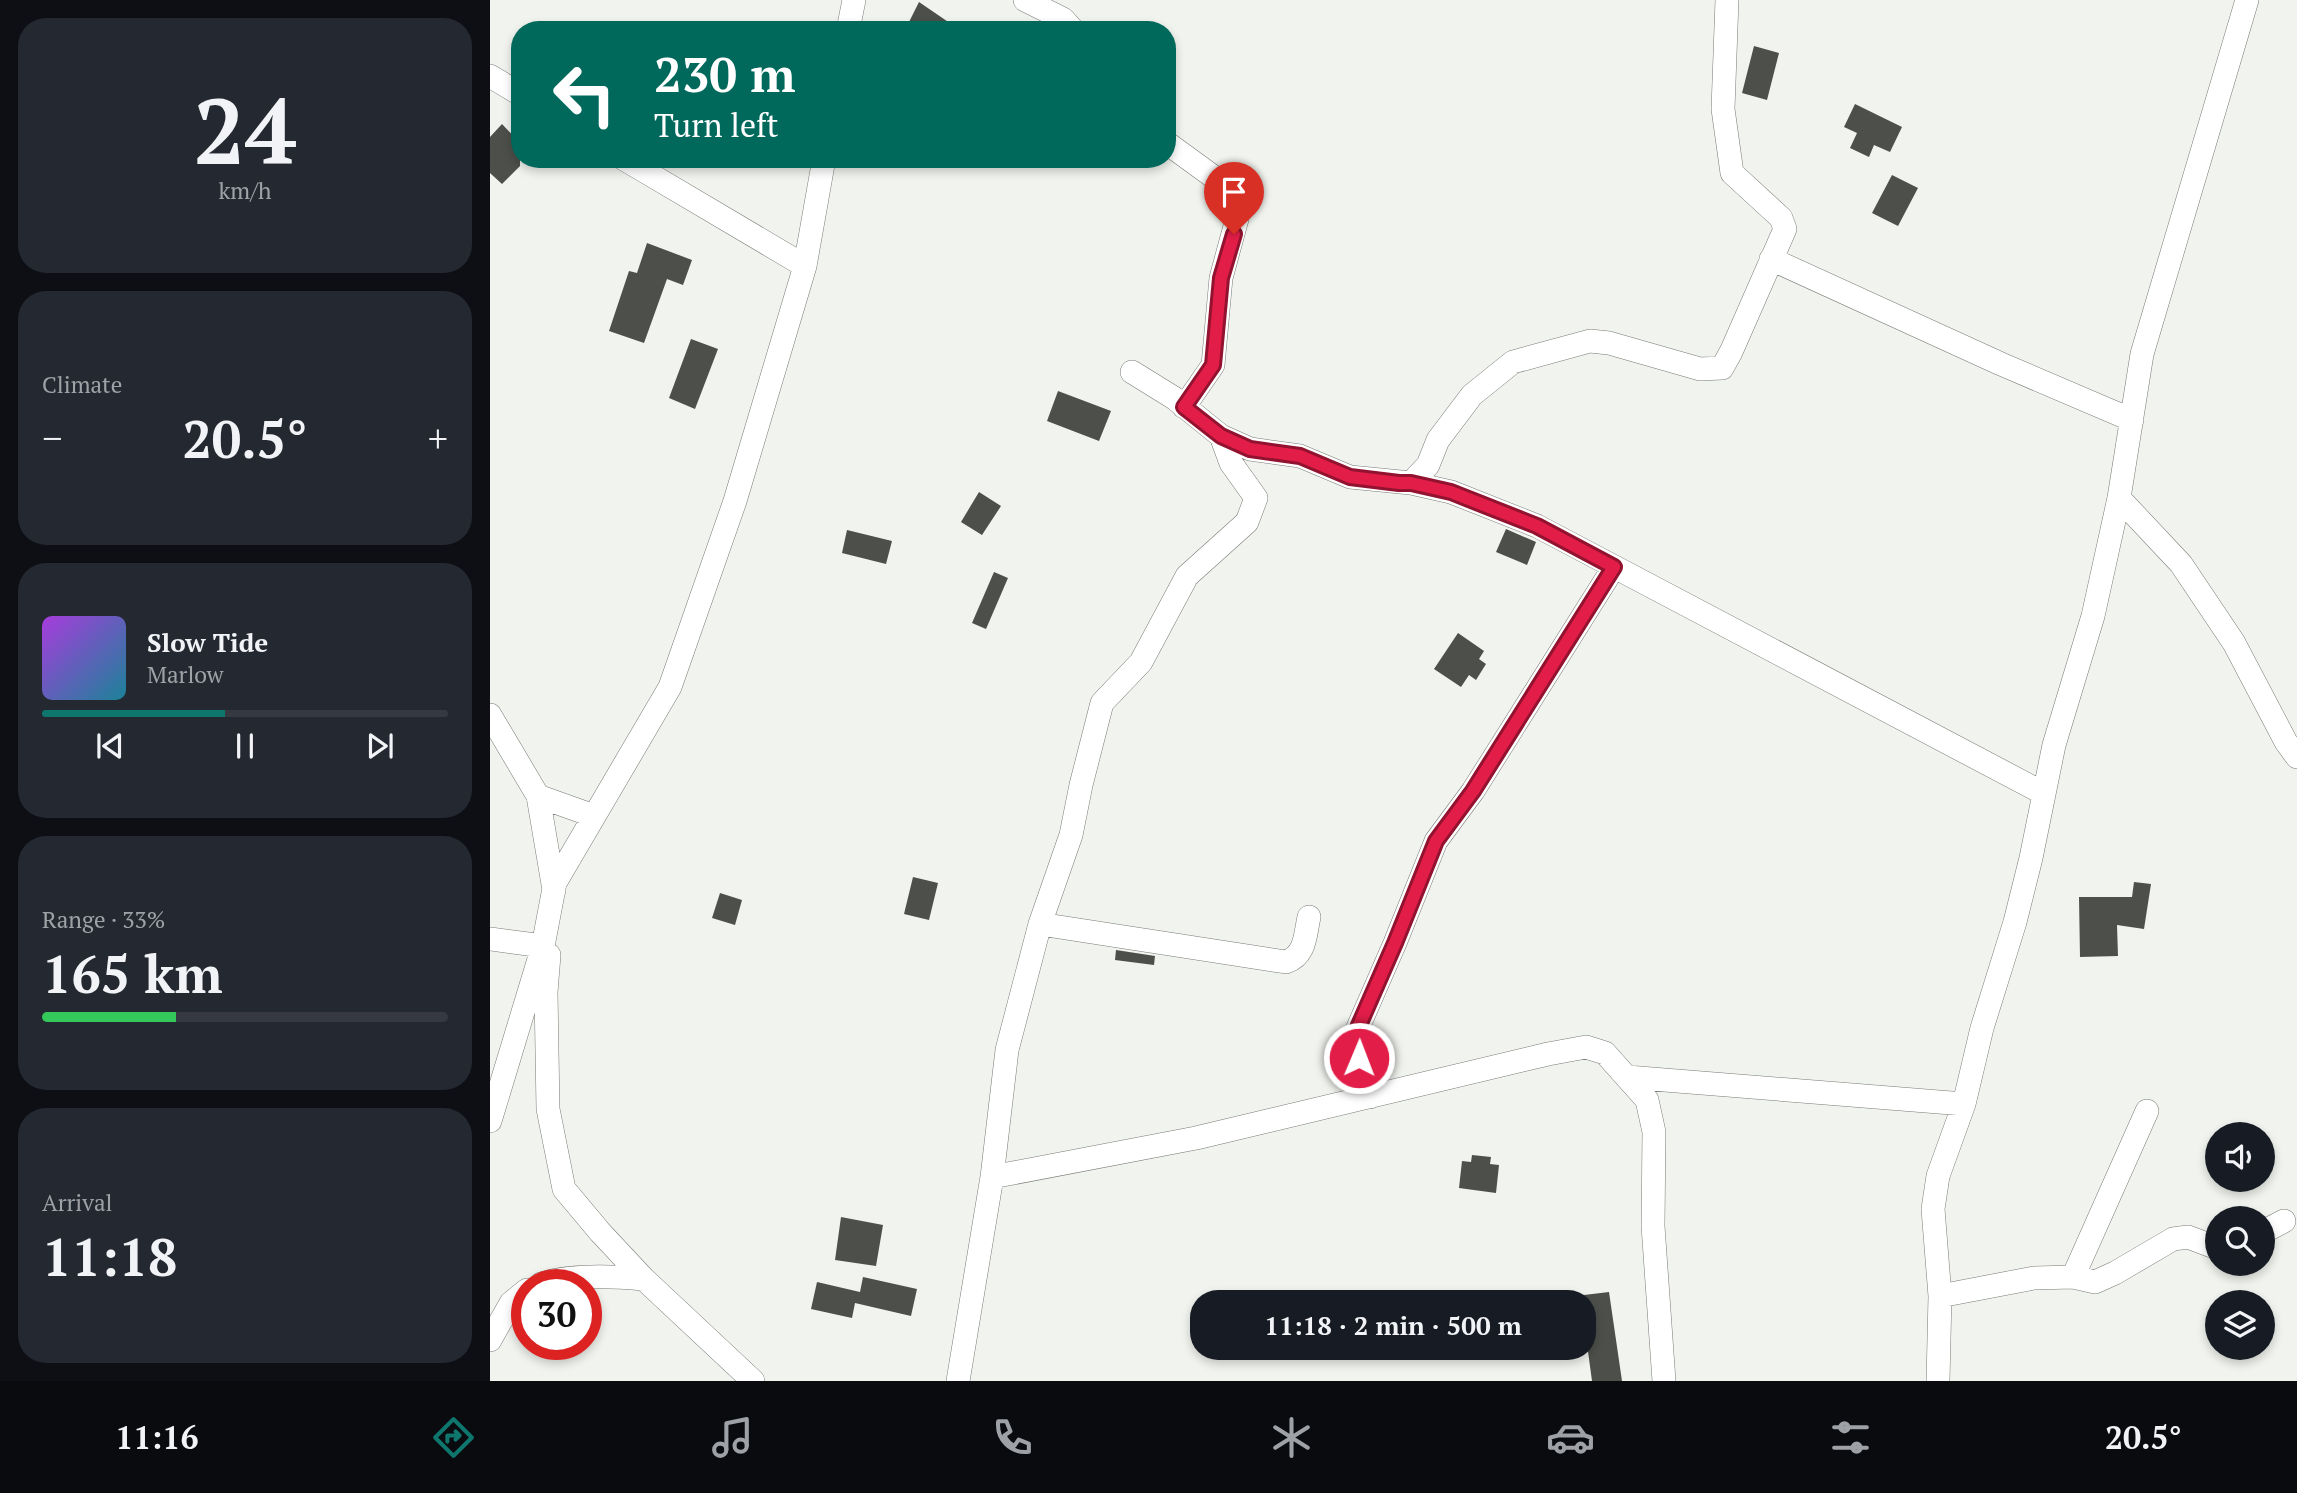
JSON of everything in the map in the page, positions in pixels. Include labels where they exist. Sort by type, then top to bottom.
[{"type":"street","points":[[850,21],[854,0]]},
{"type":"street","points":[[1025,0],[1065,21]]},
{"type":"street","points":[[1411,483],[1428,465],[1438,440],[1472,395],[1513,362],[1590,341],[1609,342],[1700,369],[1722,368],[1784,229],[1782,218],[1732,173],[1723,109],[1727,0]]},
{"type":"street","points":[[1938,1381],[1940,1296],[1933,1209],[1938,1176],[1964,1104],[1982,1028],[2031,858],[2054,745],[2092,615],[2119,499],[2142,354],[2247,0]]},
{"type":"street","points":[[490,76],[511,89]]},
{"type":"street","points":[[1176,150],[1215,178],[1232,200],[1237,219],[1221,278],[1213,365],[1184,407]]},
{"type":"street","points":[[639,168],[805,266]]},
{"type":"street","points":[[490,1121],[542,946],[555,883],[670,687],[735,501],[805,266],[822,168]]},
{"type":"street","points":[[1771,259],[2001,364],[2132,420]]},
{"type":"street","points":[[1132,372],[1174,398],[1221,436],[1250,449],[1300,456],[1350,477],[1411,483],[1451,492],[1537,526],[2043,793]]},
{"type":"street","points":[[958,1381],[992,1177],[1007,1050],[1040,924],[1071,835],[1102,703],[1141,662],[1187,576],[1247,522],[1256,498],[1231,463],[1221,436]]},
{"type":"street","points":[[1231,463],[1250,449]]},
{"type":"street","points":[[2119,499],[2181,564],[2234,643],[2286,742],[2297,757]]},
{"type":"street","points":[[1370,1097],[1353,1039],[1436,841],[1473,791],[1614,567]]},
{"type":"street","points":[[490,715],[538,796],[555,883],[546,992],[548,1109],[564,1189],[644,1279],[753,1381]]},
{"type":"street","points":[[538,796],[594,816]]},
{"type":"street","points":[[1040,924],[1286,962],[1295,959],[1302,951],[1309,916]]},
{"type":"street","points":[[490,939],[542,946]]},
{"type":"street","points":[[992,1177],[1196,1138],[1586,1047],[1605,1053],[1647,1100],[1654,1132],[1653,1226],[1664,1381]]},
{"type":"street","points":[[1627,1077],[1964,1104]]},
{"type":"street","points":[[2073,1278],[2147,1111]]},
{"type":"street","points":[[2275,1226],[2284,1221]]},
{"type":"street","points":[[1940,1296],[2034,1278],[2073,1278],[2095,1282],[2173,1239],[2188,1237],[2205,1243]]},
{"type":"street","points":[[602,1277],[644,1279]]},
{"type":"street","points":[[490,1340],[511,1303]]},
{"type":"building","points":[[919,2],[947,21],[910,21]]},
{"type":"building","points":[[1754,46],[1779,53],[1767,100],[1742,93]]},
{"type":"building","points":[[1855,104],[1902,127],[1890,152],[1874,145],[1869,157],[1850,148],[1857,133],[1844,127]]},
{"type":"building","points":[[502,124],[511,134],[511,168],[518,168],[502,184],[490,173],[490,137]]},
{"type":"building","points":[[1892,175],[1918,188],[1898,226],[1872,213]]},
{"type":"building","points":[[647,243],[692,260],[683,285],[667,279],[644,343],[609,331],[629,271],[637,273]]},
{"type":"building","points":[[691,339],[718,349],[695,409],[669,398]]},
{"type":"building","points":[[1058,391],[1111,411],[1099,441],[1047,421]]},
{"type":"building","points":[[979,492],[1001,506],[982,535],[961,522]]},
{"type":"building","points":[[1506,529],[1536,542],[1527,565],[1496,552]]},
{"type":"building","points":[[847,530],[892,541],[886,564],[842,553]]},
{"type":"building","points":[[994,572],[1008,578],[986,629],[972,623]]},
{"type":"building","points":[[1458,633],[1484,651],[1479,659],[1486,664],[1476,680],[1469,675],[1461,687],[1434,669]]},
{"type":"building","points":[[913,877],[938,883],[929,920],[904,914]]},
{"type":"building","points":[[2134,882],[2151,884],[2144,929],[2117,925],[2118,956],[2080,957],[2079,897],[2132,897]]},
{"type":"building","points":[[720,893],[742,900],[735,925],[712,918]]},
{"type":"building","points":[[1116,950],[1155,956],[1154,965],[1115,960]]},
{"type":"building","points":[[1472,1155],[1491,1157],[1490,1164],[1499,1165],[1496,1193],[1459,1188],[1462,1161],[1471,1162]]},
{"type":"building","points":[[841,1217],[883,1225],[876,1266],[835,1260]]},
{"type":"building","points":[[863,1277],[917,1289],[911,1316],[855,1303],[852,1318],[811,1309],[817,1282],[860,1292]]},
{"type":"building","points":[[1609,1292],[1622,1381],[1592,1381],[1589,1360],[1596,1360],[1596,1294]]},
{"type":"route","points":[[1234,234],[1221,278],[1213,365],[1184,407],[1221,436],[1250,449],[1300,456],[1350,477],[1411,483],[1451,492],[1537,526],[1614,567],[1473,791],[1436,841],[1353,1039],[1359,1058]]}]
